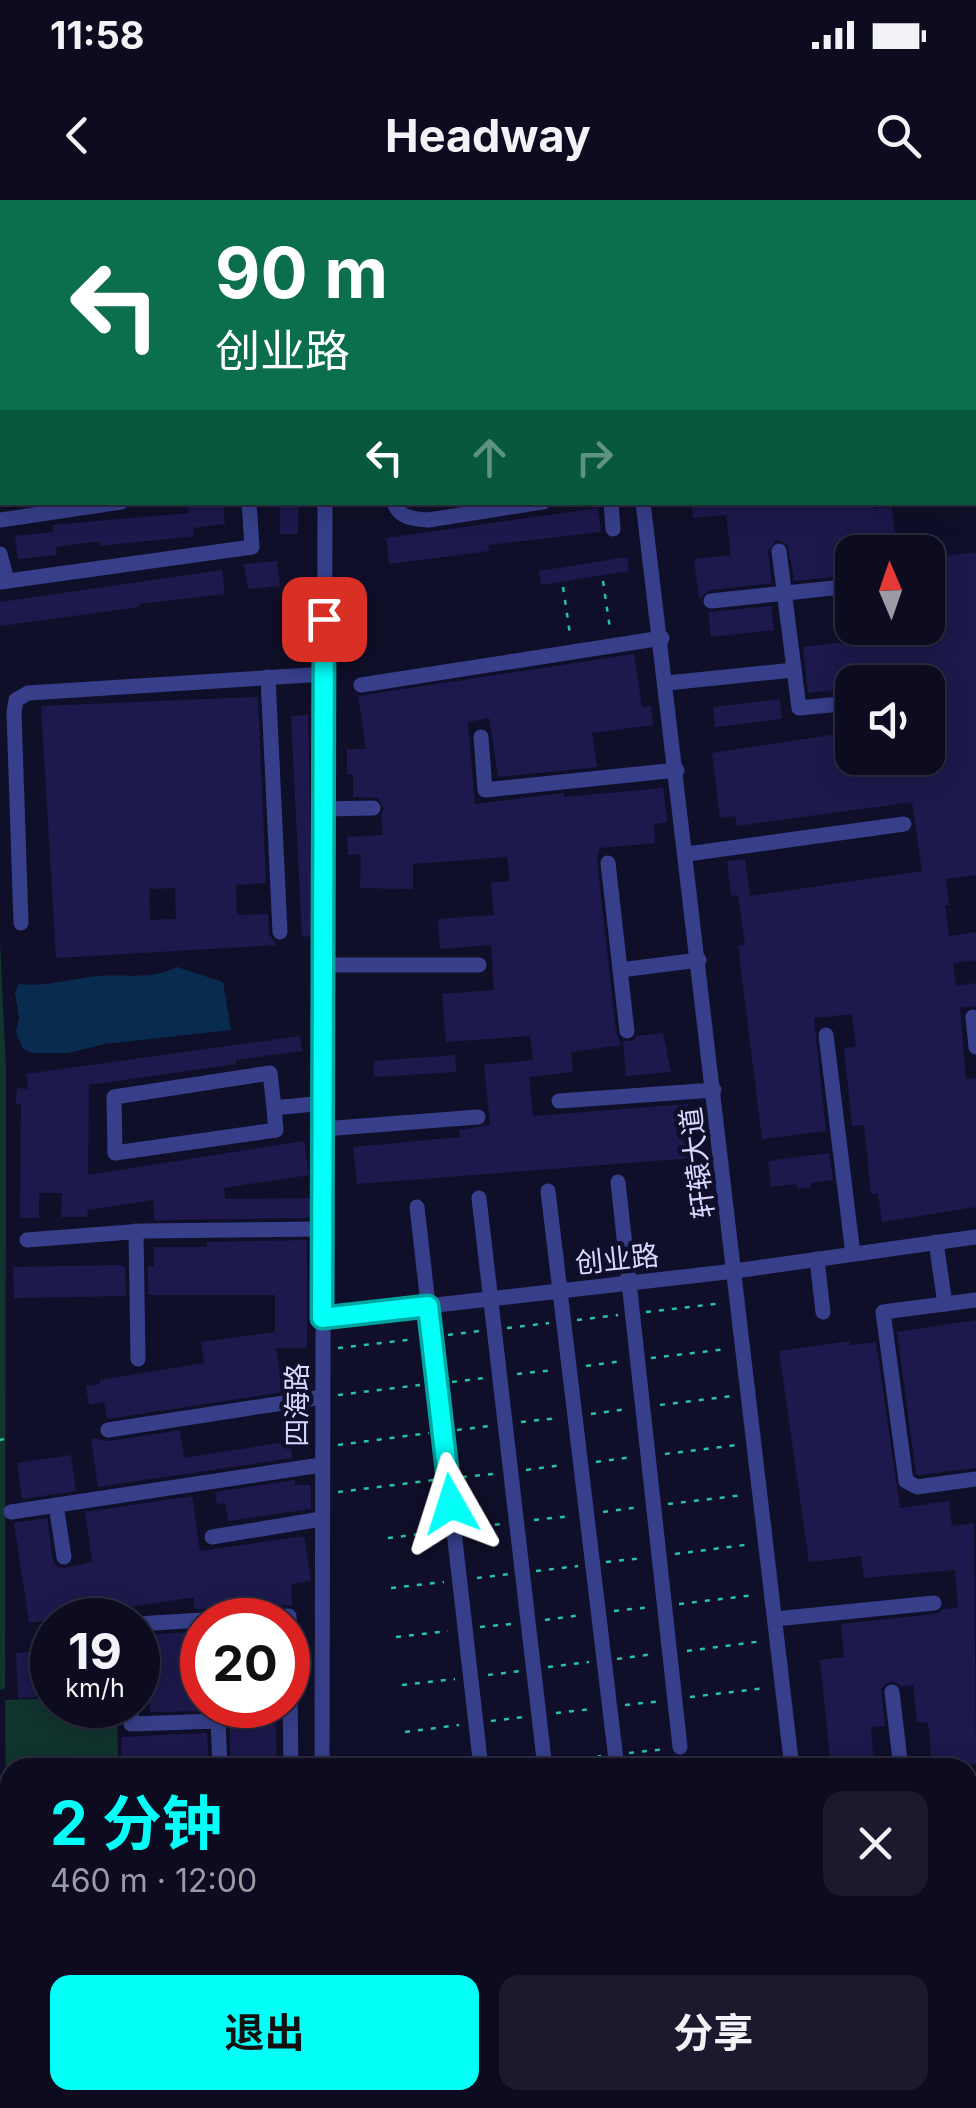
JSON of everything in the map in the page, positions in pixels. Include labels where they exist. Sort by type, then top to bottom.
[{"type":"street","points":[[0,520],[101,505]]},
{"type":"street","points":[[0,554],[3,581],[252,547],[249,505]]},
{"type":"street","name":"四海路","points":[[322,1758],[325,505]]},
{"type":"street","points":[[396,505],[401,514],[428,520],[525,505]]},
{"type":"street","points":[[611,505],[613,529]]},
{"type":"street","name":"轩辕大道","points":[[644,505],[791,1758]]},
{"type":"street","points":[[780,551],[799,708],[835,704]]},
{"type":"street","points":[[711,601],[835,588]]},
{"type":"street","points":[[361,685],[662,638]]},
{"type":"street","points":[[667,684],[794,670]]},
{"type":"street","points":[[21,923],[16,700],[28,694],[325,674]]},
{"type":"street","points":[[268,678],[280,932]]},
{"type":"street","points":[[481,738],[485,790],[677,770]]},
{"type":"street","points":[[324,809],[373,808]]},
{"type":"street","points":[[687,854],[904,824]]},
{"type":"street","points":[[608,863],[627,1031]]},
{"type":"street","points":[[620,970],[699,960]]},
{"type":"street","points":[[324,966],[478,965]]},
{"type":"street","points":[[972,1017],[976,1046]]},
{"type":"street","points":[[826,1036],[854,1254]]},
{"type":"street","points":[[270,1073],[274,1108],[276,1130],[115,1153],[114,1096],[270,1073]]},
{"type":"street","points":[[558,1102],[714,1090]]},
{"type":"street","points":[[274,1108],[323,1102]]},
{"type":"street","points":[[323,1129],[478,1117]]},
{"type":"street","points":[[618,1182],[680,1747]]},
{"type":"street","points":[[548,1191],[616,1758]]},
{"type":"street","points":[[478,1198],[544,1758]]},
{"type":"street","points":[[417,1207],[481,1758]]},
{"type":"street","points":[[26,1240],[136,1231],[322,1228]]},
{"type":"street","points":[[136,1231],[138,1359]]},
{"type":"street","name":"创业路","points":[[322,1318],[735,1271],[976,1237]]},
{"type":"street","points":[[936,1242],[945,1304]]},
{"type":"street","points":[[818,1260],[823,1312]]},
{"type":"street","points":[[976,1300],[883,1312],[906,1481],[916,1487],[976,1479]]},
{"type":"street","points":[[108,1430],[322,1397]]},
{"type":"street","points":[[11,1512],[322,1465]]},
{"type":"street","points":[[56,1505],[64,1557]]},
{"type":"street","points":[[212,1537],[321,1518]]},
{"type":"street","points":[[775,1619],[934,1603]]},
{"type":"street","points":[[310,1615],[321,1614]]},
{"type":"street","points":[[892,1692],[900,1758]]},
{"type":"street","points":[[160,1723],[218,1721],[220,1758]]},
{"type":"street","points":[[290,1728],[290,1758]]},
{"type":"path","points":[[603,582],[612,646]]},
{"type":"path","points":[[562,586],[572,652]]},
{"type":"path","points":[[322,1350],[738,1301]]},
{"type":"path","points":[[322,1397],[744,1347]]},
{"type":"path","points":[[322,1447],[749,1394]]},
{"type":"path","points":[[321,1494],[755,1443]]},
{"type":"path","points":[[630,1758],[680,1747]]},
{"type":"green space","points":[[0,941],[6,1070],[5,1689],[0,1690]]},
{"type":"green space","points":[[30,1699],[30,1728],[117,1728],[118,1758],[6,1758],[5,1700]]},
{"type":"water","points":[[177,967],[223,982],[231,1030],[105,1044],[68,1053],[32,1053],[23,1049],[16,1032],[19,1017],[15,993],[19,984],[148,975]]},
{"type":"building","points":[[223,505],[225,524],[193,528],[194,536],[100,546],[99,541],[56,547],[57,555],[18,559],[15,536],[53,532],[52,525],[189,513],[188,507]]},
{"type":"building","points":[[280,505],[298,505],[298,534],[280,534]]},
{"type":"building","points":[[691,505],[892,507],[895,535],[835,535],[835,577],[794,581],[788,545],[777,540],[768,551],[772,583],[710,590],[699,599],[694,559],[731,555],[726,515],[693,518]]},
{"type":"building","points":[[598,508],[601,532],[488,545],[489,551],[389,564],[386,538]]},
{"type":"building","points":[[976,552],[976,875],[946,879],[949,905],[945,905],[949,936],[976,932],[976,960],[953,963],[956,986],[976,983],[976,1006],[960,1008],[966,1079],[976,1078],[976,1207],[882,1222],[878,1194],[871,1194],[864,1125],[852,1126],[844,1048],[856,1047],[852,1014],[814,1018],[826,1131],[762,1139],[738,946],[745,945],[738,895],[731,896],[727,861],[745,859],[750,896],[922,871],[912,802],[737,826],[735,816],[720,818],[712,753],[835,734],[835,775],[945,775],[945,665],[835,665],[835,690],[808,693],[803,647],[835,643],[945,645],[945,556]]},
{"type":"building","points":[[627,557],[629,571],[541,585],[539,571]]},
{"type":"building","points":[[277,561],[280,586],[248,589],[244,564]]},
{"type":"building","points":[[222,570],[225,594],[0,626],[0,602]]},
{"type":"building","points":[[771,606],[774,630],[711,637],[708,612]]},
{"type":"building","points":[[634,654],[642,707],[651,706],[653,725],[592,733],[597,767],[498,777],[489,718],[468,722],[475,804],[564,793],[564,797],[663,788],[667,822],[654,824],[655,843],[600,848],[597,859],[616,1032],[621,1045],[571,1052],[573,1072],[529,1077],[533,1116],[688,1104],[692,1158],[357,1184],[353,1147],[460,1137],[459,1130],[490,1125],[484,1065],[533,1060],[530,1036],[446,1042],[442,994],[494,990],[491,945],[440,949],[438,919],[494,915],[491,883],[510,881],[507,857],[413,864],[413,889],[360,888],[361,854],[348,855],[347,837],[383,835],[384,809],[378,798],[353,797],[353,774],[347,774],[347,749],[366,749],[358,696]]},
{"type":"building","points":[[258,697],[266,883],[236,885],[237,915],[268,914],[269,934],[276,945],[56,958],[41,706]],"holes":[[[175,888],[176,919],[150,920],[149,889]]]},
{"type":"building","points":[[780,699],[782,719],[715,727],[713,707]]},
{"type":"building","points":[[308,715],[313,936],[302,937],[291,716]]},
{"type":"building","points":[[663,1033],[671,1072],[626,1076],[623,1041]]},
{"type":"building","points":[[300,1036],[302,1051],[89,1085],[88,1175],[304,1141],[309,1175],[224,1188],[225,1199],[312,1198],[312,1218],[154,1220],[153,1200],[88,1210],[87,1217],[61,1217],[62,1193],[39,1193],[39,1218],[20,1218],[21,1104],[16,1104],[17,1088],[28,1089],[26,1074]]},
{"type":"building","points":[[455,1055],[456,1072],[374,1077],[373,1061]]},
{"type":"building","points":[[829,1153],[833,1180],[797,1189],[796,1184],[771,1187],[768,1161]]},
{"type":"building","points":[[307,1240],[307,1348],[276,1348],[283,1392],[107,1419],[104,1402],[89,1405],[86,1386],[100,1384],[100,1380],[204,1363],[201,1342],[275,1332],[275,1295],[148,1295],[148,1266],[154,1266],[154,1247]]},
{"type":"building","points":[[13,1267],[125,1267],[126,1296],[14,1298]]},
{"type":"building","points":[[976,1320],[976,1468],[916,1474],[897,1332]]},
{"type":"building","points":[[850,1341],[850,1345],[876,1342],[900,1508],[949,1501],[952,1526],[974,1523],[976,1758],[931,1758],[928,1722],[917,1723],[913,1685],[901,1686],[892,1681],[881,1688],[885,1726],[871,1727],[873,1758],[830,1758],[820,1660],[844,1657],[841,1624],[935,1614],[958,1607],[955,1570],[864,1578],[861,1556],[809,1562],[779,1351]]},
{"type":"building","points":[[180,1430],[184,1458],[290,1441],[292,1458],[98,1487],[91,1438],[110,1441]]},
{"type":"building","points":[[71,1455],[76,1491],[22,1499],[17,1463]]},
{"type":"building","points":[[295,1480],[295,1485],[311,1485],[311,1509],[228,1521],[225,1503],[217,1504],[215,1492]]},
{"type":"building","points":[[192,1496],[200,1551],[304,1536],[311,1581],[291,1584],[292,1598],[194,1597],[160,1602],[160,1598],[30,1598],[29,1623],[14,1523],[47,1518],[53,1560],[57,1567],[65,1568],[92,1562],[85,1512]]},
{"type":"building","points":[[180,1633],[180,1712],[160,1712],[160,1634]]},
{"type":"building","points":[[30,1652],[30,1697],[18,1698],[16,1653]]},
{"type":"building","points":[[229,1728],[276,1728],[277,1758],[231,1758]]},
{"type":"building","points":[[207,1733],[208,1758],[122,1758],[121,1737]]},
{"type":"route","points":[[324,619],[322,1318],[428,1306],[451,1504]]}]
